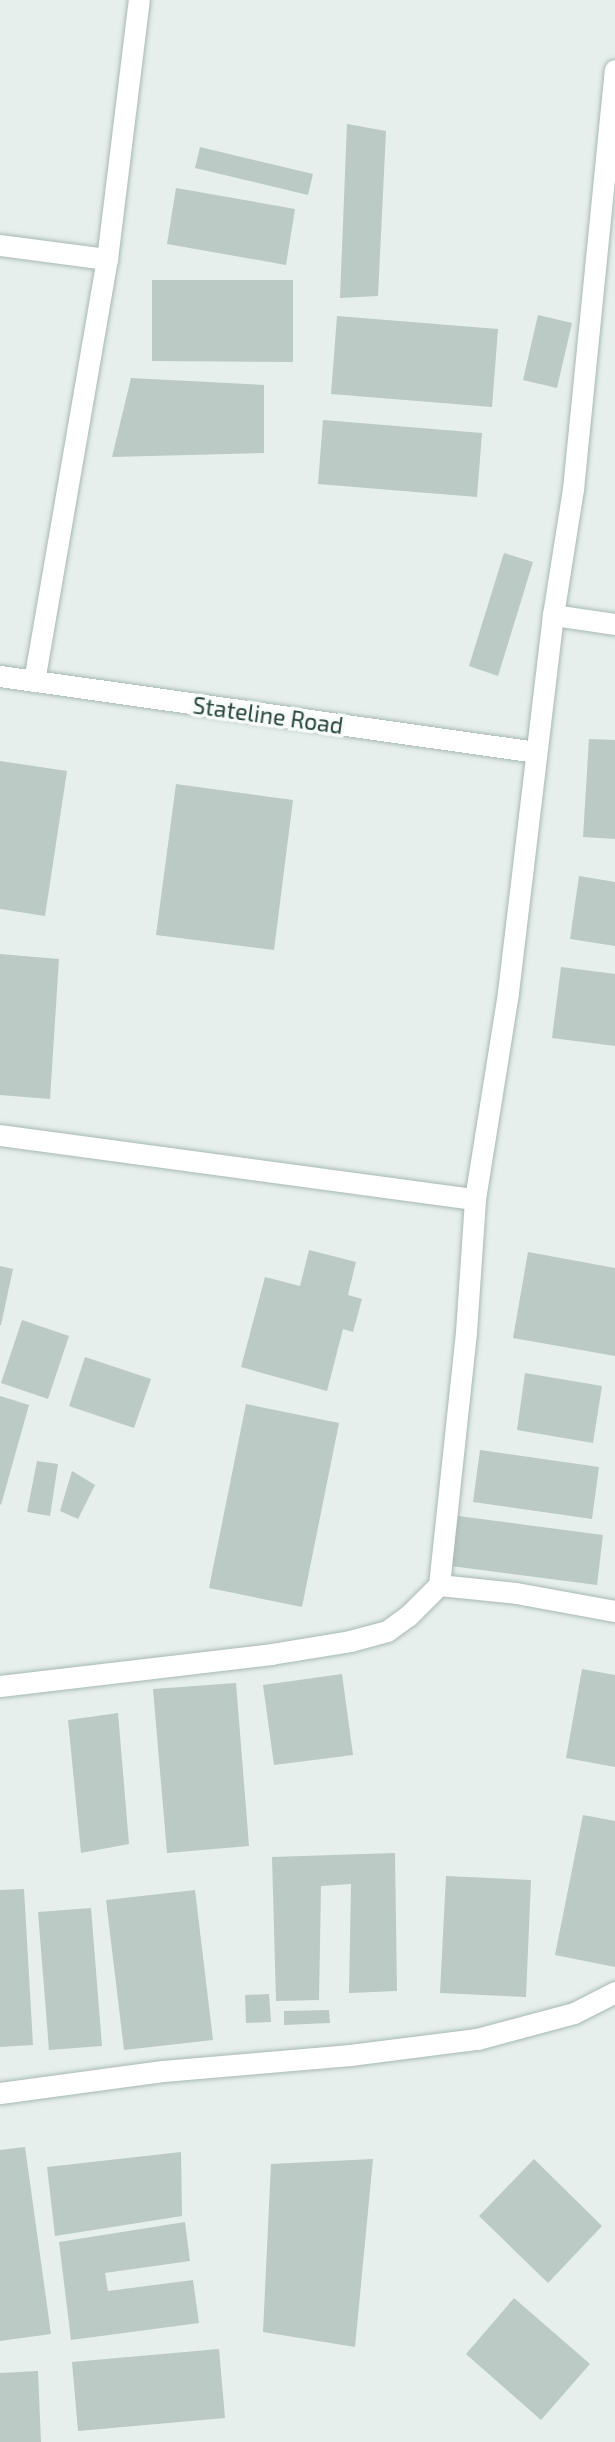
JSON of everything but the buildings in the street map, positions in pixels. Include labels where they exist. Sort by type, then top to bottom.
[{"type":"street","points":[[34,681],[107,259],[139,0]]},
{"type":"street","points":[[0,1686],[271,1654],[350,1641],[387,1631],[408,1616],[439,1585],[466,1332],[475,1199],[508,992],[553,615],[573,489],[610,177],[615,70]]},
{"type":"street","points":[[0,245],[107,259]]},
{"type":"street","points":[[553,615],[615,624]]},
{"type":"street","name":"Stateline Road","points":[[0,676],[536,752]]},
{"type":"street","points":[[0,1135],[475,1199]]},
{"type":"street","points":[[439,1585],[516,1593],[615,1611]]},
{"type":"street","points":[[0,2093],[163,2071],[350,2055],[477,2039],[574,2013],[615,1992]]}]
